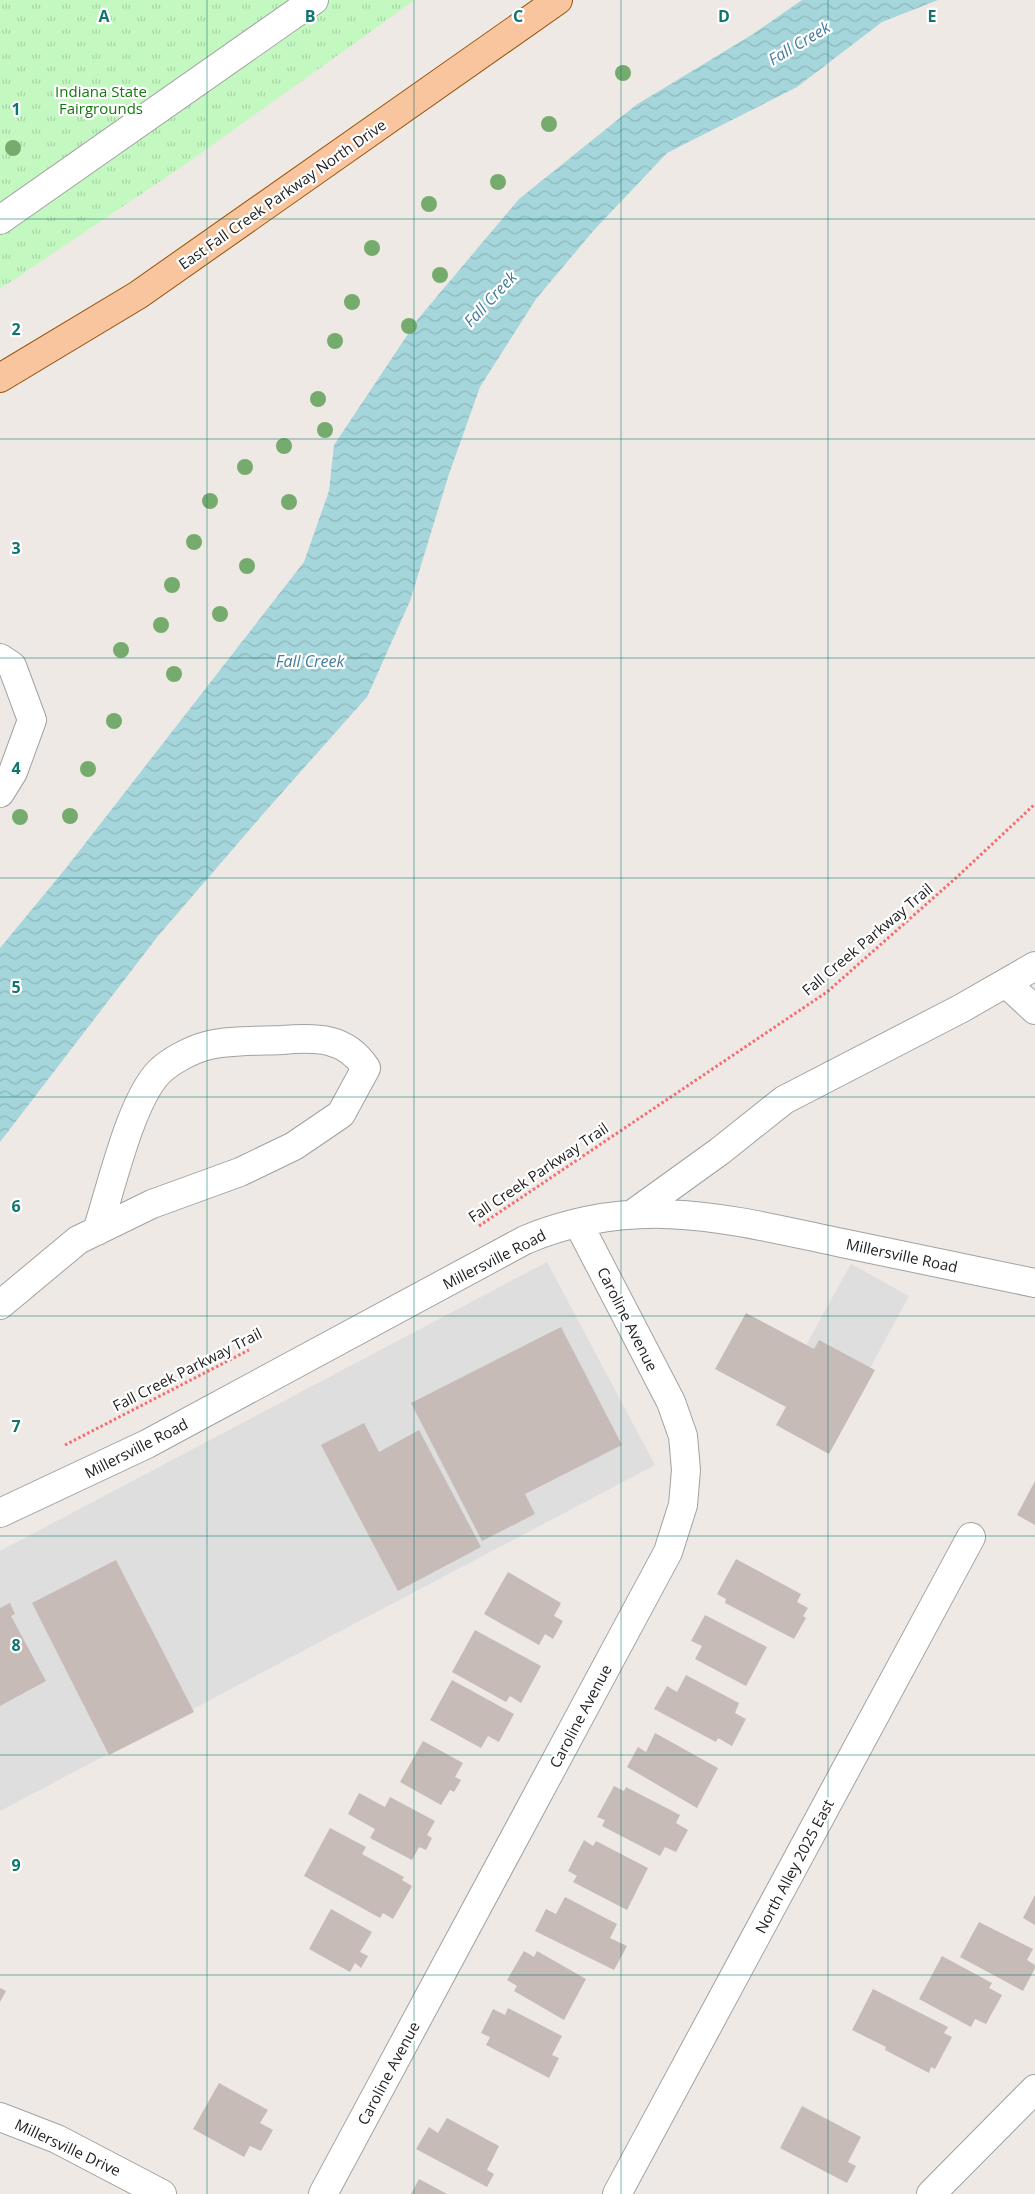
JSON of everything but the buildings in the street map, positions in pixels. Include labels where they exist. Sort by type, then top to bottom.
[{"type":"main road","name":"East Fall Creek Parkway North Drive","points":[[0,378],[138,295],[558,0]]},
{"type":"street","points":[[0,220],[314,0]]},
{"type":"street","points":[[0,658],[12,666],[32,720],[12,772],[0,793]]},
{"type":"street","points":[[634,1213],[720,1151],[784,1100],[1006,984],[1035,966]]},
{"type":"street","points":[[1006,984],[1035,1010]]},
{"type":"street","points":[[0,1305],[78,1240],[97,1231],[152,1204],[240,1172],[294,1146],[341,1114],[366,1068],[357,1054],[339,1044],[313,1038],[206,1045],[187,1054],[160,1072],[144,1093],[133,1117],[97,1231]]},
{"type":"street","name":"Millersville Road","points":[[0,1513],[147,1444],[525,1240],[546,1231],[578,1223],[634,1213],[709,1216],[1035,1284]]},
{"type":"street","name":"Caroline Avenue","points":[[323,2194],[668,1552],[680,1520],[686,1470],[683,1436],[671,1402],[578,1223]]},
{"type":"street","name":"North Alley 2025 East","points":[[617,2194],[971,1537]]},
{"type":"street","points":[[931,2194],[1035,2089]]},
{"type":"street","name":"Millersville Drive","points":[[0,2117],[66,2144],[162,2194]]},
{"type":"path","name":"Fall Creek Parkway Trail","points":[[476,1228],[827,992],[957,877],[1035,804]]},
{"type":"path","name":"Fall Creek Parkway Trail","points":[[58,1448],[257,1346]]},
{"type":"green space","name":"Indiana State Fairgrounds","points":[[0,0],[415,0],[183,166],[0,289]]},
{"type":"shaded area","points":[[547,1262],[655,1465],[0,1811],[0,1551]]},
{"type":"shaded area","points":[[851,1264],[909,1296],[870,1368],[819,1340],[814,1349],[806,1345]]},
{"type":"water","name":"Fall Creek","points":[[802,0],[938,0],[882,22],[797,87],[667,153],[594,230],[536,299],[480,387],[449,474],[410,601],[367,697],[158,936],[0,1142],[0,948],[66,868],[304,562],[329,491],[334,445],[418,319],[519,199],[636,105],[753,34]]}]
